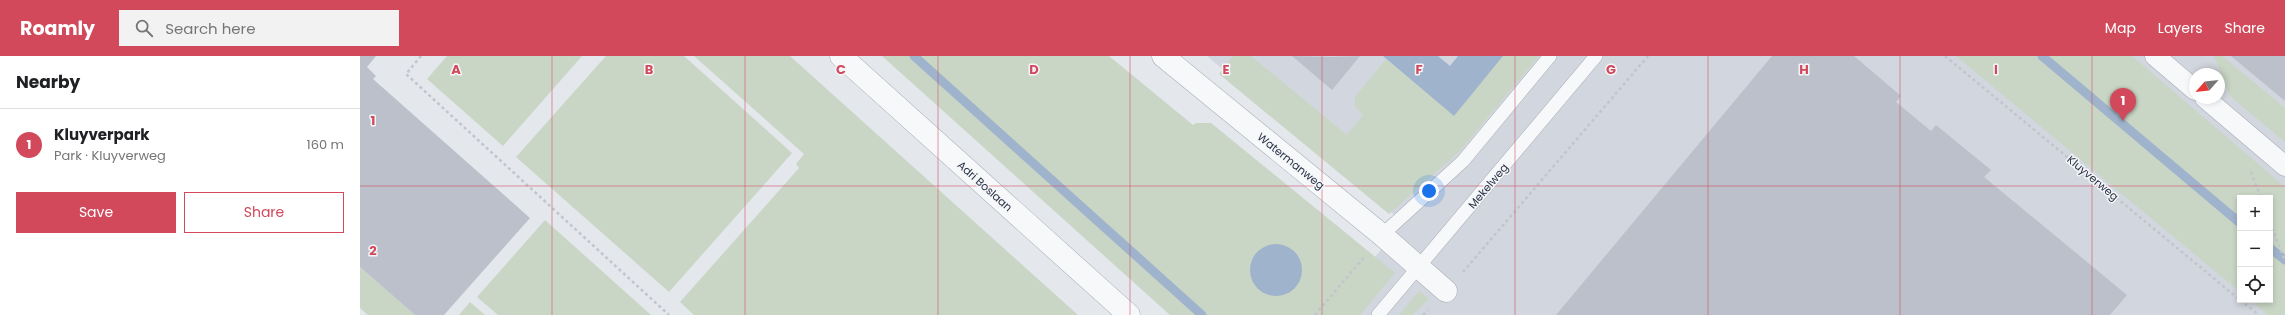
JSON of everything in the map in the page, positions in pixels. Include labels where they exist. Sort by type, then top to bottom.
[{"type":"street","name":"Adri Boslaan","points":[[841,56],[1129,315]]},
{"type":"street","name":"Watermanweg","points":[[1163,56],[1382,235],[1446,291]]},
{"type":"street","points":[[2155,56],[2189,85]]},
{"type":"street","points":[[2211,104],[2285,166]]},
{"type":"lane","points":[[1382,235],[1463,161],[1550,56]]},
{"type":"lane","name":"Mekelweg","points":[[1378,315],[1596,56]]},
{"type":"path","points":[[421,56],[406,74],[669,315]]},
{"type":"path","points":[[1446,291],[1648,56]]},
{"type":"path","name":"Kluyverweg","points":[[1945,56],[2237,298]]},
{"type":"path","points":[[2273,230],[2285,261]]},
{"type":"path","points":[[1315,315],[1382,235]]},
{"type":"path","name":"Kluyverweg","points":[[2244,303],[2259,315]]},
{"type":"shaded area","points":[[1207,56],[2285,56],[2285,315],[1325,315],[1404,223]]},
{"type":"green space","points":[[447,56],[582,56],[503,146],[427,79]]},
{"type":"green space","points":[[606,56],[684,56],[792,153],[669,292],[516,157]]},
{"type":"green space","points":[[694,56],[790,56],[1078,315],[694,315],[680,302],[799,168],[796,164],[804,154]]},
{"type":"green space","points":[[882,56],[1109,56],[1193,125],[1196,123],[1211,123],[1395,273],[1360,315],[1170,315]],"holes":[[[1270,245],[1295,286],[1286,293],[1273,295],[1259,251]]]},
{"type":"green space","points":[[1233,56],[1251,56],[1347,135],[1363,115],[1355,106],[1355,97],[1386,59],[1454,115],[1503,56],[1539,56],[1459,152],[1389,214],[1219,74]]},
{"type":"green space","points":[[1956,56],[2132,56],[2285,187],[2285,315],[2268,315],[2254,303],[2273,303],[2273,195],[2237,195],[2237,290]]},
{"type":"green space","points":[[2214,56],[2222,56],[2285,108],[2285,142],[2230,96],[2225,84],[2225,68],[2219,68]]},
{"type":"green space","points":[[545,220],[651,315],[498,315],[477,297]]},
{"type":"green space","points":[[360,267],[415,315],[368,315],[360,308]]},
{"type":"green space","points":[[1419,291],[1429,299],[1412,315],[1399,315]]},
{"type":"green space","points":[[470,302],[485,315],[459,315]]},
{"type":"water","points":[[1383,56],[1438,56],[1450,66],[1458,56],[1503,56],[1454,116]]},
{"type":"water","points":[[1276,244],[1286,246],[1294,252],[1300,260],[1302,270],[1300,280],[1294,288],[1286,294],[1276,296],[1266,294],[1258,288],[1252,280],[1250,270],[1252,260],[1258,252],[1266,246]]},
{"type":"building","points":[[360,56],[376,56],[367,67],[376,76],[373,79],[530,218],[444,315],[415,315],[360,267]]},
{"type":"building","points":[[1292,56],[1332,57],[1360,56],[1332,90]]},
{"type":"building","points":[[1772,56],[1854,56],[1901,96],[1896,102],[1931,131],[1936,125],[1991,170],[1984,177],[2127,295],[2110,315],[1556,315]]},
{"type":"building","points":[[2231,56],[2285,56],[2285,101]]},
{"type":"waterway","points":[[914,56],[1202,315]]},
{"type":"waterway","points":[[2042,56],[2237,220]]},
{"type":"waterway","points":[[2273,250],[2285,260]]},
{"type":"place","name":"Kluyverpark","points":[[2123,121]]}]
